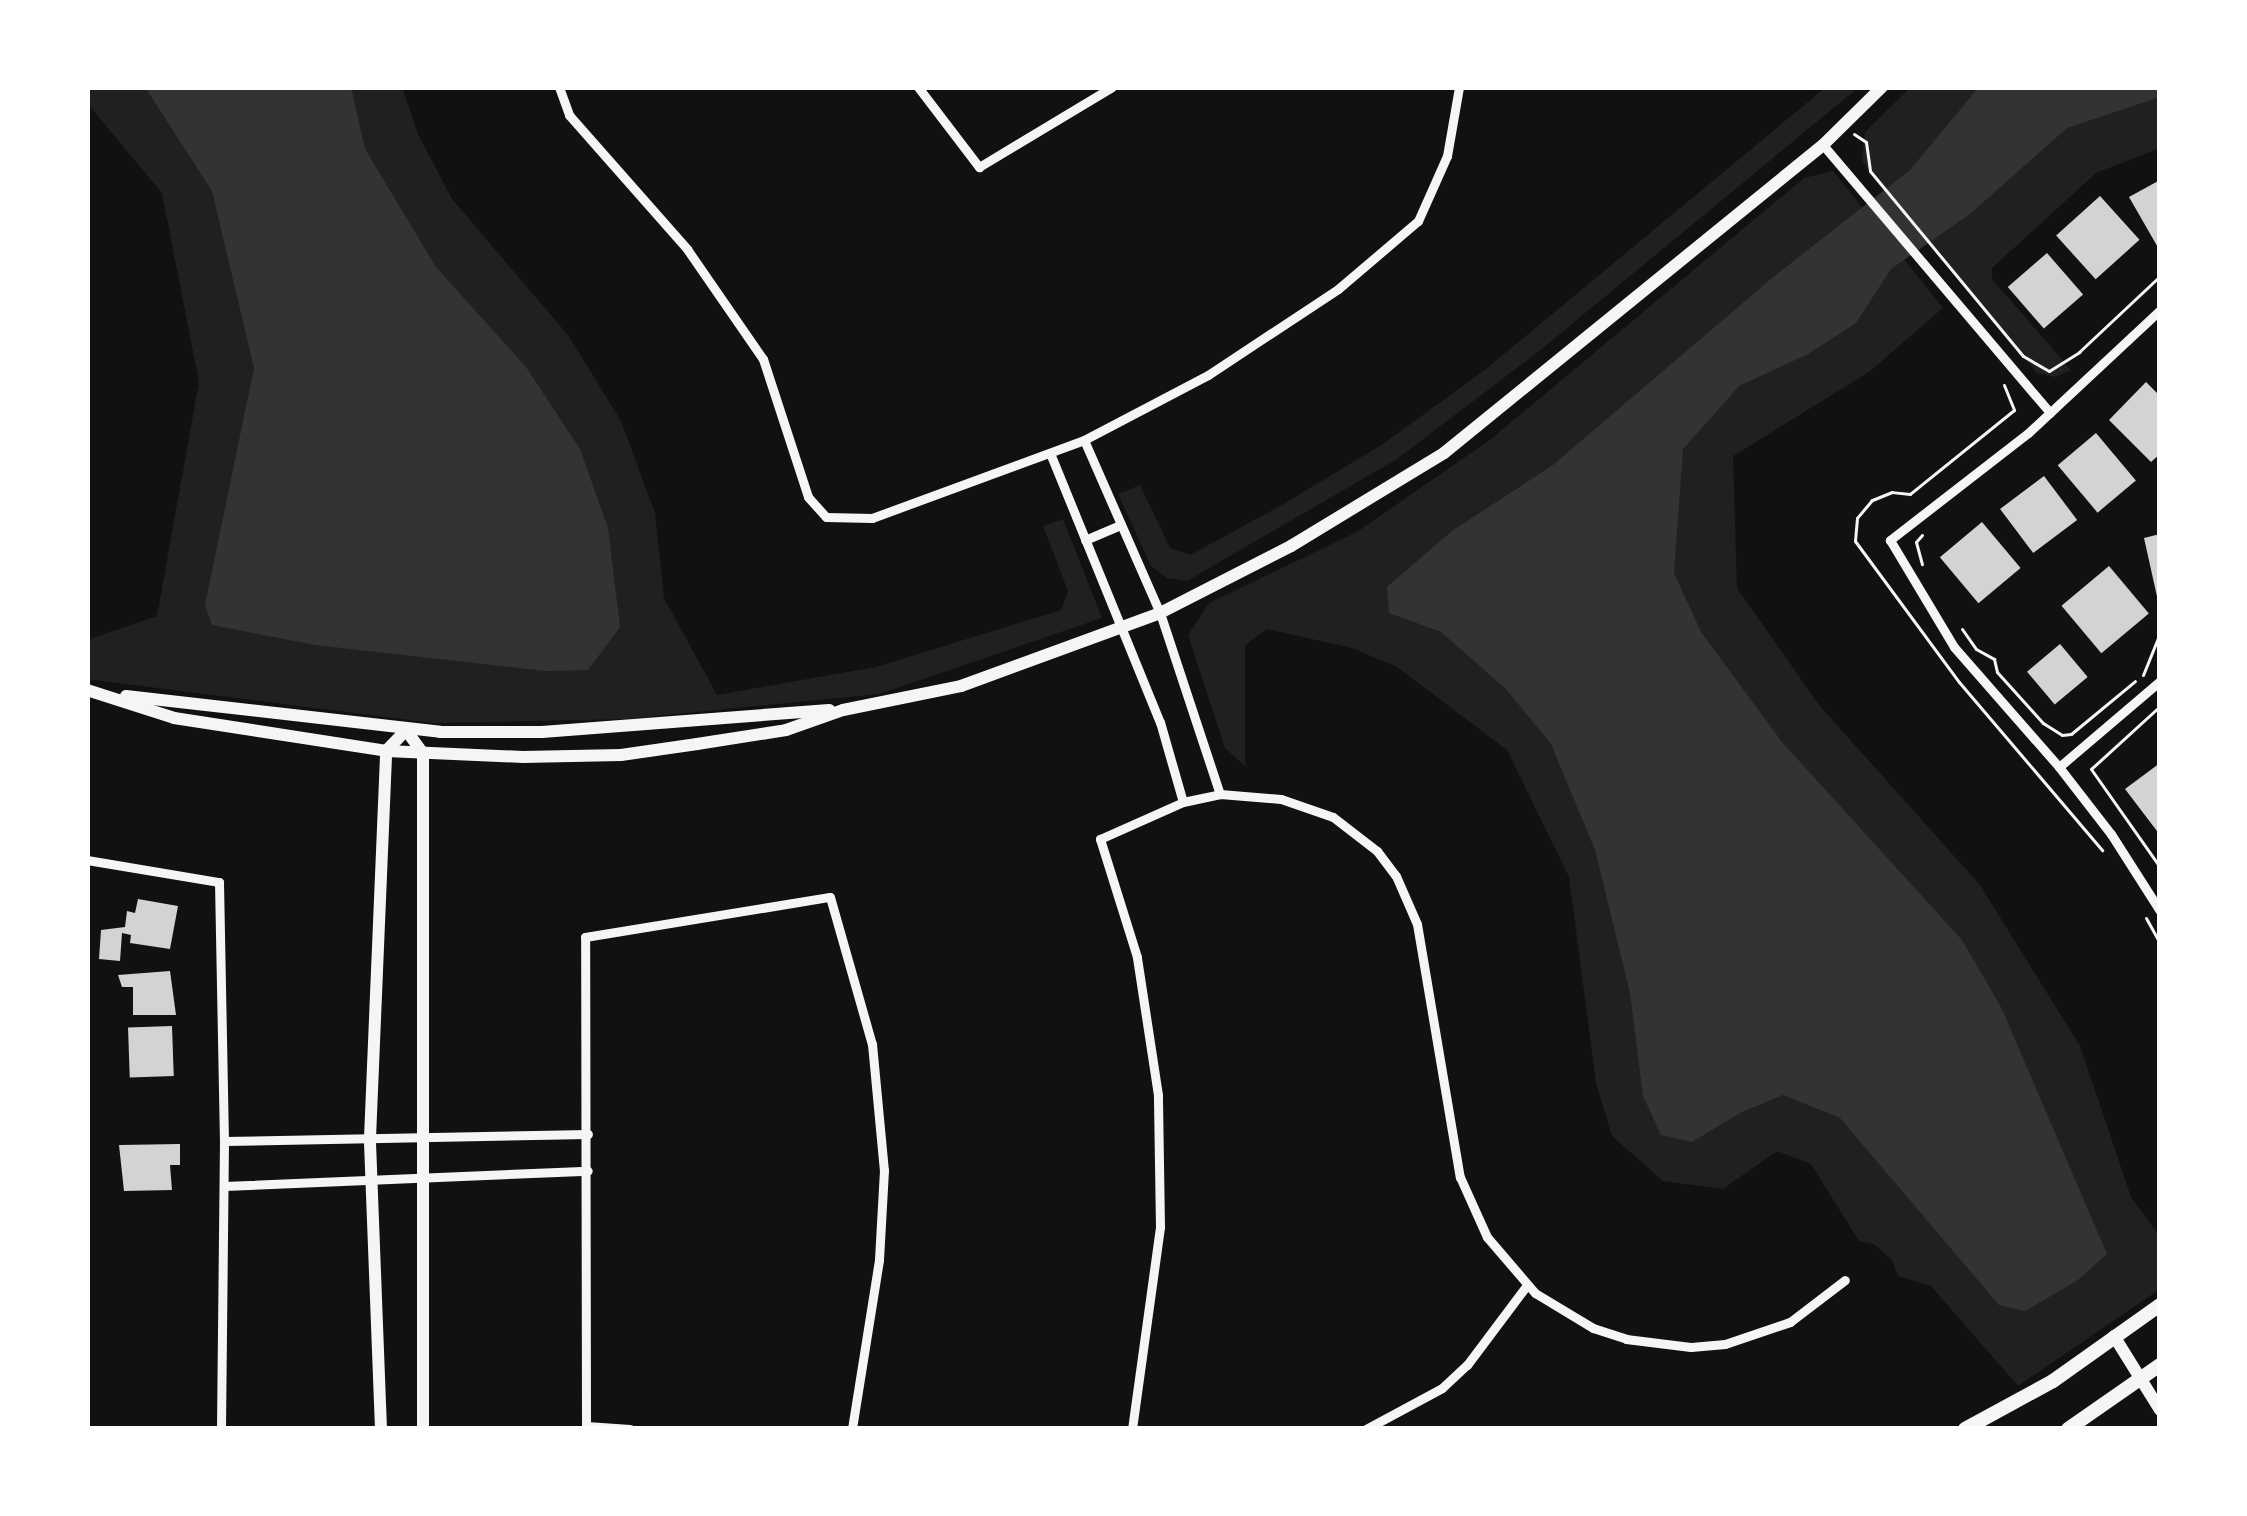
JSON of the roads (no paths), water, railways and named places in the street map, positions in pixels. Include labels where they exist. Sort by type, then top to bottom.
[{"type":"main road","points":[[1965,1429],[2054,1381],[2114,1336],[2158,1311]]},
{"type":"main road","points":[[2068,1429],[2160,1365]]},
{"type":"street","points":[[560,87],[569,115],[687,249],[763,358],[808,496],[826,517],[872,518],[1084,440],[1208,375],[1338,289],[1418,221],[1447,155],[1459,87]]},
{"type":"street","points":[[918,87],[980,167],[1112,87]]},
{"type":"street","points":[[87,690],[406,730],[542,732],[843,710],[961,686],[1160,613],[1291,546],[1444,453],[1823,145],[1878,89]]},
{"type":"street","points":[[1823,145],[2050,413]]},
{"type":"street","points":[[2160,310],[2050,413],[1890,540],[1954,647],[2059,766],[2111,834],[2160,911]]},
{"type":"street","points":[[1084,440],[1160,613],[1220,794]]},
{"type":"street","points":[[1050,453],[1160,722],[1183,802]]},
{"type":"street","points":[[1085,540],[1121,525]]},
{"type":"street","points":[[2059,766],[2160,681]]},
{"type":"street","points":[[107,694],[174,718],[423,753],[621,755],[786,730],[843,710]]},
{"type":"street","points":[[381,1429],[370,1138],[386,751],[406,730]]},
{"type":"street","points":[[406,730],[423,753],[419,1137],[423,1429]]},
{"type":"street","points":[[1132,1429],[1160,1227],[1160,1115],[1137,957],[1100,839],[1183,802],[1220,794],[1281,799],[1333,818],[1377,851],[1396,876],[1417,924],[1460,1177],[1487,1237],[1527,1285],[1593,1328],[1626,1340],[1691,1347],[1742,1340],[1790,1322],[1844,1280]]},
{"type":"street","points":[[87,860],[219,882],[224,1142],[221,1429]]},
{"type":"street","points":[[630,1429],[586,1426],[585,937],[830,897],[872,1044],[884,1170],[879,1260],[852,1429]]},
{"type":"street","points":[[224,1142],[588,1134]]},
{"type":"street","points":[[224,1186],[588,1171]]},
{"type":"street","points":[[1366,1429],[1442,1388],[1467,1365],[1527,1285]]},
{"type":"street","points":[[2114,1336],[2160,1410]]}]
